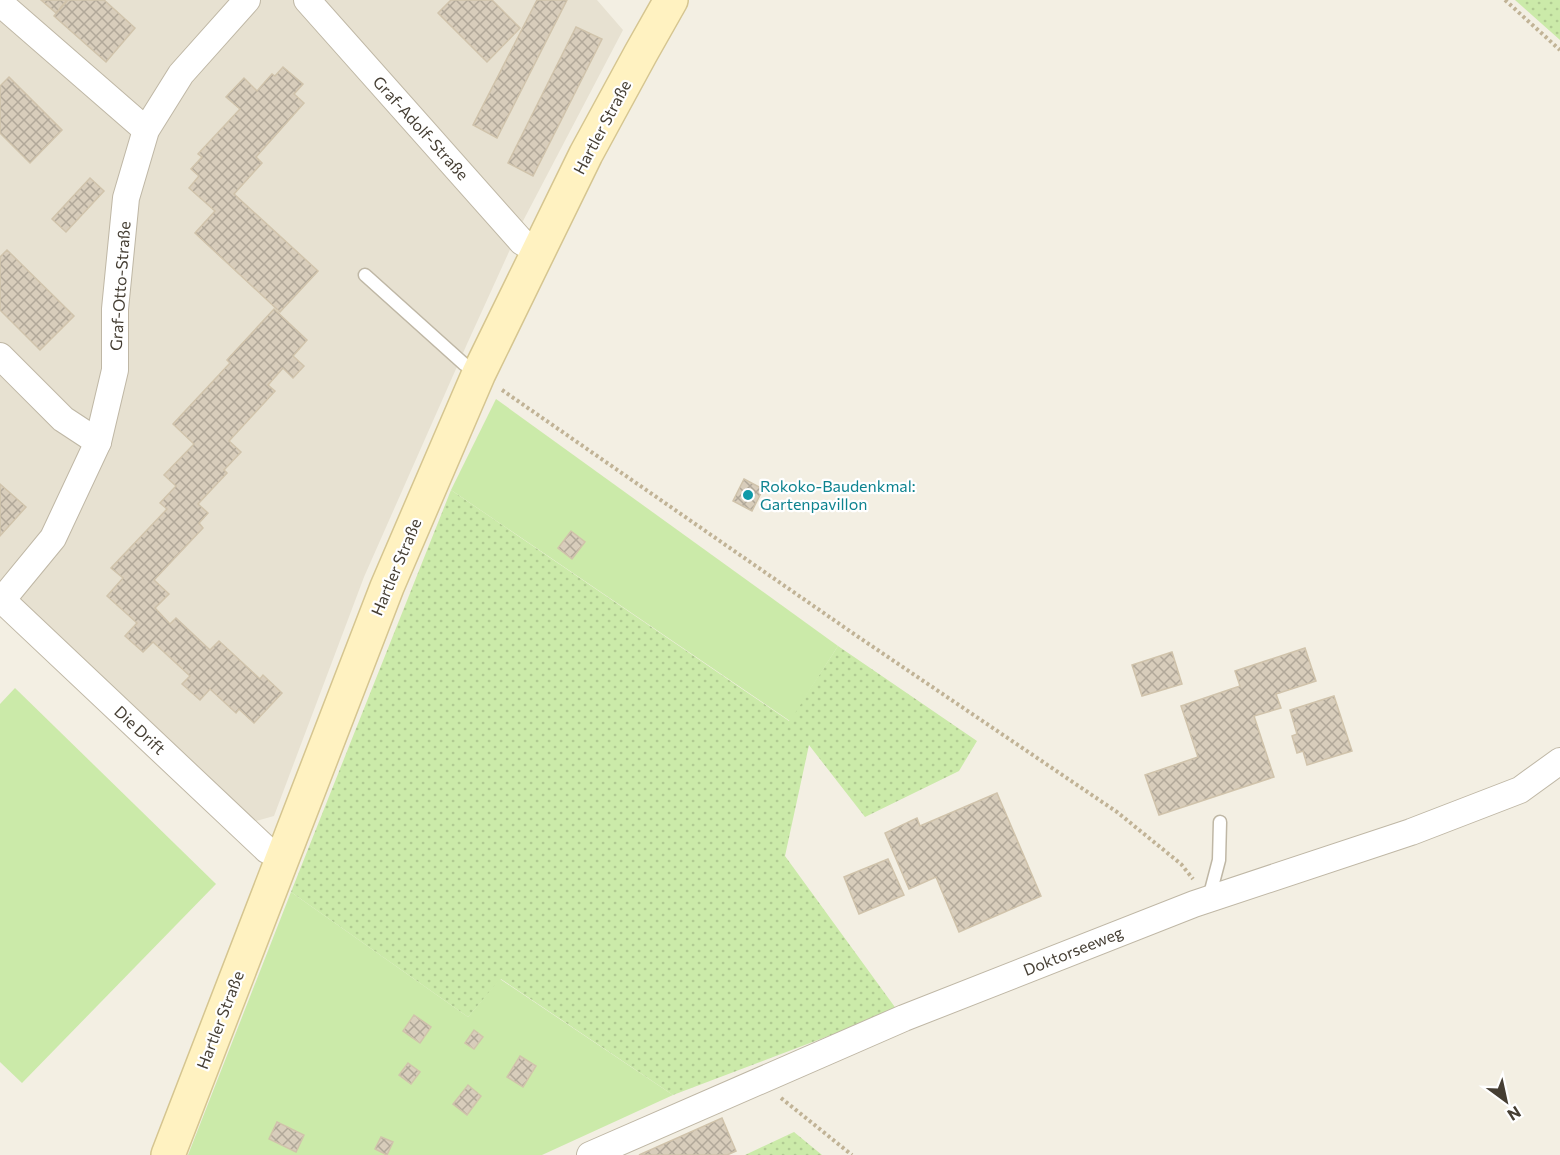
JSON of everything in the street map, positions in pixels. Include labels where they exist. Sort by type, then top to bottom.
[{"type":"main road","name":"Hartler Straße","points":[[168,1155],[387,586],[479,373],[586,154],[671,0]]},
{"type":"street","name":"Graf-Otto-Straße","points":[[1,599],[53,538],[98,442],[115,370],[115,309],[126,198],[146,130],[181,74],[247,0]]},
{"type":"street","name":"Graf-Adolf-Straße","points":[[307,0],[522,242],[539,251]]},
{"type":"street","points":[[0,3],[146,130]]},
{"type":"street","points":[[0,356],[63,419],[98,442]]},
{"type":"street","name":"Die Drift","points":[[1,599],[267,850],[282,857]]},
{"type":"street","name":"Doktorseeweg","points":[[590,1155],[904,1018],[1209,898],[1411,832],[1520,790],[1560,761]]},
{"type":"lane","points":[[365,275],[464,364],[479,373]]},
{"type":"lane","points":[[1209,898],[1219,860],[1220,822]]},
{"type":"path","points":[[1505,0],[1560,50]]},
{"type":"path","points":[[479,373],[511,398],[1117,812],[1181,864],[1209,898]]},
{"type":"path","points":[[760,1080],[852,1155]]},
{"type":"shaded area","points":[[0,0],[597,0],[623,30],[523,221],[467,344],[364,577],[274,816],[256,821],[238,812],[0,589]]},
{"type":"green space","points":[[1515,0],[1560,0],[1560,40]]},
{"type":"green space","points":[[496,399],[838,646],[790,721],[451,490]]},
{"type":"green space","points":[[451,490],[789,721],[838,646],[977,741],[959,771],[865,817],[809,745],[785,856],[897,1010],[673,1095],[501,979],[468,1017],[291,892]]},
{"type":"green space","points":[[15,688],[216,884],[22,1083],[0,1062],[0,704]]},
{"type":"green space","points":[[291,892],[468,1017],[500,979],[673,1095],[542,1155],[188,1155]]},
{"type":"green space","points":[[794,1132],[822,1155],[745,1155]]},
{"type":"building","points":[[41,0],[67,0],[56,13]]},
{"type":"building","points":[[68,0],[104,0],[135,28],[106,62],[54,16]]},
{"type":"building","points":[[451,0],[492,0],[520,28],[487,62],[438,13]]},
{"type":"building","points":[[537,0],[567,0],[497,138],[473,125]]},
{"type":"building","points":[[576,27],[602,39],[533,176],[508,163]]},
{"type":"building","points":[[283,67],[303,84],[294,94],[304,103],[256,157],[262,163],[234,194],[318,271],[280,312],[195,233],[215,211],[189,188],[199,176],[191,169],[202,157],[198,154],[240,109],[226,97],[244,78],[257,91],[272,74],[275,76]]},
{"type":"building","points":[[9,77],[62,130],[30,163],[0,133],[0,86]]},
{"type":"building","points":[[90,178],[104,191],[66,232],[52,219]]},
{"type":"building","points":[[7,250],[74,316],[40,350],[0,310],[0,257]]},
{"type":"building","points":[[274,309],[307,340],[293,356],[304,366],[293,378],[283,368],[268,385],[275,391],[229,441],[241,452],[224,470],[227,473],[198,504],[208,513],[199,523],[203,528],[154,580],[169,594],[155,608],[170,624],[176,618],[210,650],[219,641],[260,679],[263,675],[282,693],[254,723],[239,709],[236,713],[210,689],[200,700],[182,684],[190,676],[153,642],[143,652],[125,636],[137,623],[107,596],[123,578],[111,568],[167,509],[160,503],[176,486],[164,475],[194,444],[173,424],[230,363],[227,360]]},
{"type":"building","name":"Rokoko-Baudenkmal: Gartenpavillon","points":[[744,479],[763,489],[752,511],[733,501]]},
{"type":"building","points":[[0,484],[26,507],[0,536]]},
{"type":"building","points":[[571,531],[585,542],[572,559],[558,548]]},
{"type":"building","points":[[1305,648],[1316,681],[1276,694],[1281,708],[1254,716],[1274,777],[1159,815],[1145,775],[1198,757],[1181,706],[1240,686],[1235,671]]},
{"type":"building","points":[[1172,652],[1182,684],[1142,696],[1132,665]]},
{"type":"building","points":[[1334,696],[1352,751],[1307,765],[1303,751],[1297,753],[1292,736],[1297,734],[1290,710]]},
{"type":"building","points":[[997,793],[1041,896],[959,932],[936,877],[909,889],[885,833],[917,818],[920,826]]},
{"type":"building","points":[[888,859],[904,895],[859,914],[844,877]]},
{"type":"building","points":[[414,1015],[431,1027],[420,1043],[403,1031]]},
{"type":"building","points":[[474,1030],[483,1037],[474,1049],[465,1043]]},
{"type":"building","points":[[520,1056],[536,1066],[523,1087],[507,1077]]},
{"type":"building","points":[[408,1063],[420,1072],[411,1084],[399,1075]]},
{"type":"building","points":[[468,1085],[481,1096],[467,1115],[453,1104]]},
{"type":"building","points":[[722,1118],[736,1151],[727,1155],[639,1155]]},
{"type":"building","points":[[277,1122],[304,1135],[296,1152],[269,1139]]},
{"type":"building","points":[[381,1137],[393,1142],[387,1155],[375,1149]]},
{"type":"place","name":"Rokoko-Baudenkmal: Gartenpavillon","points":[[748,495]]}]
